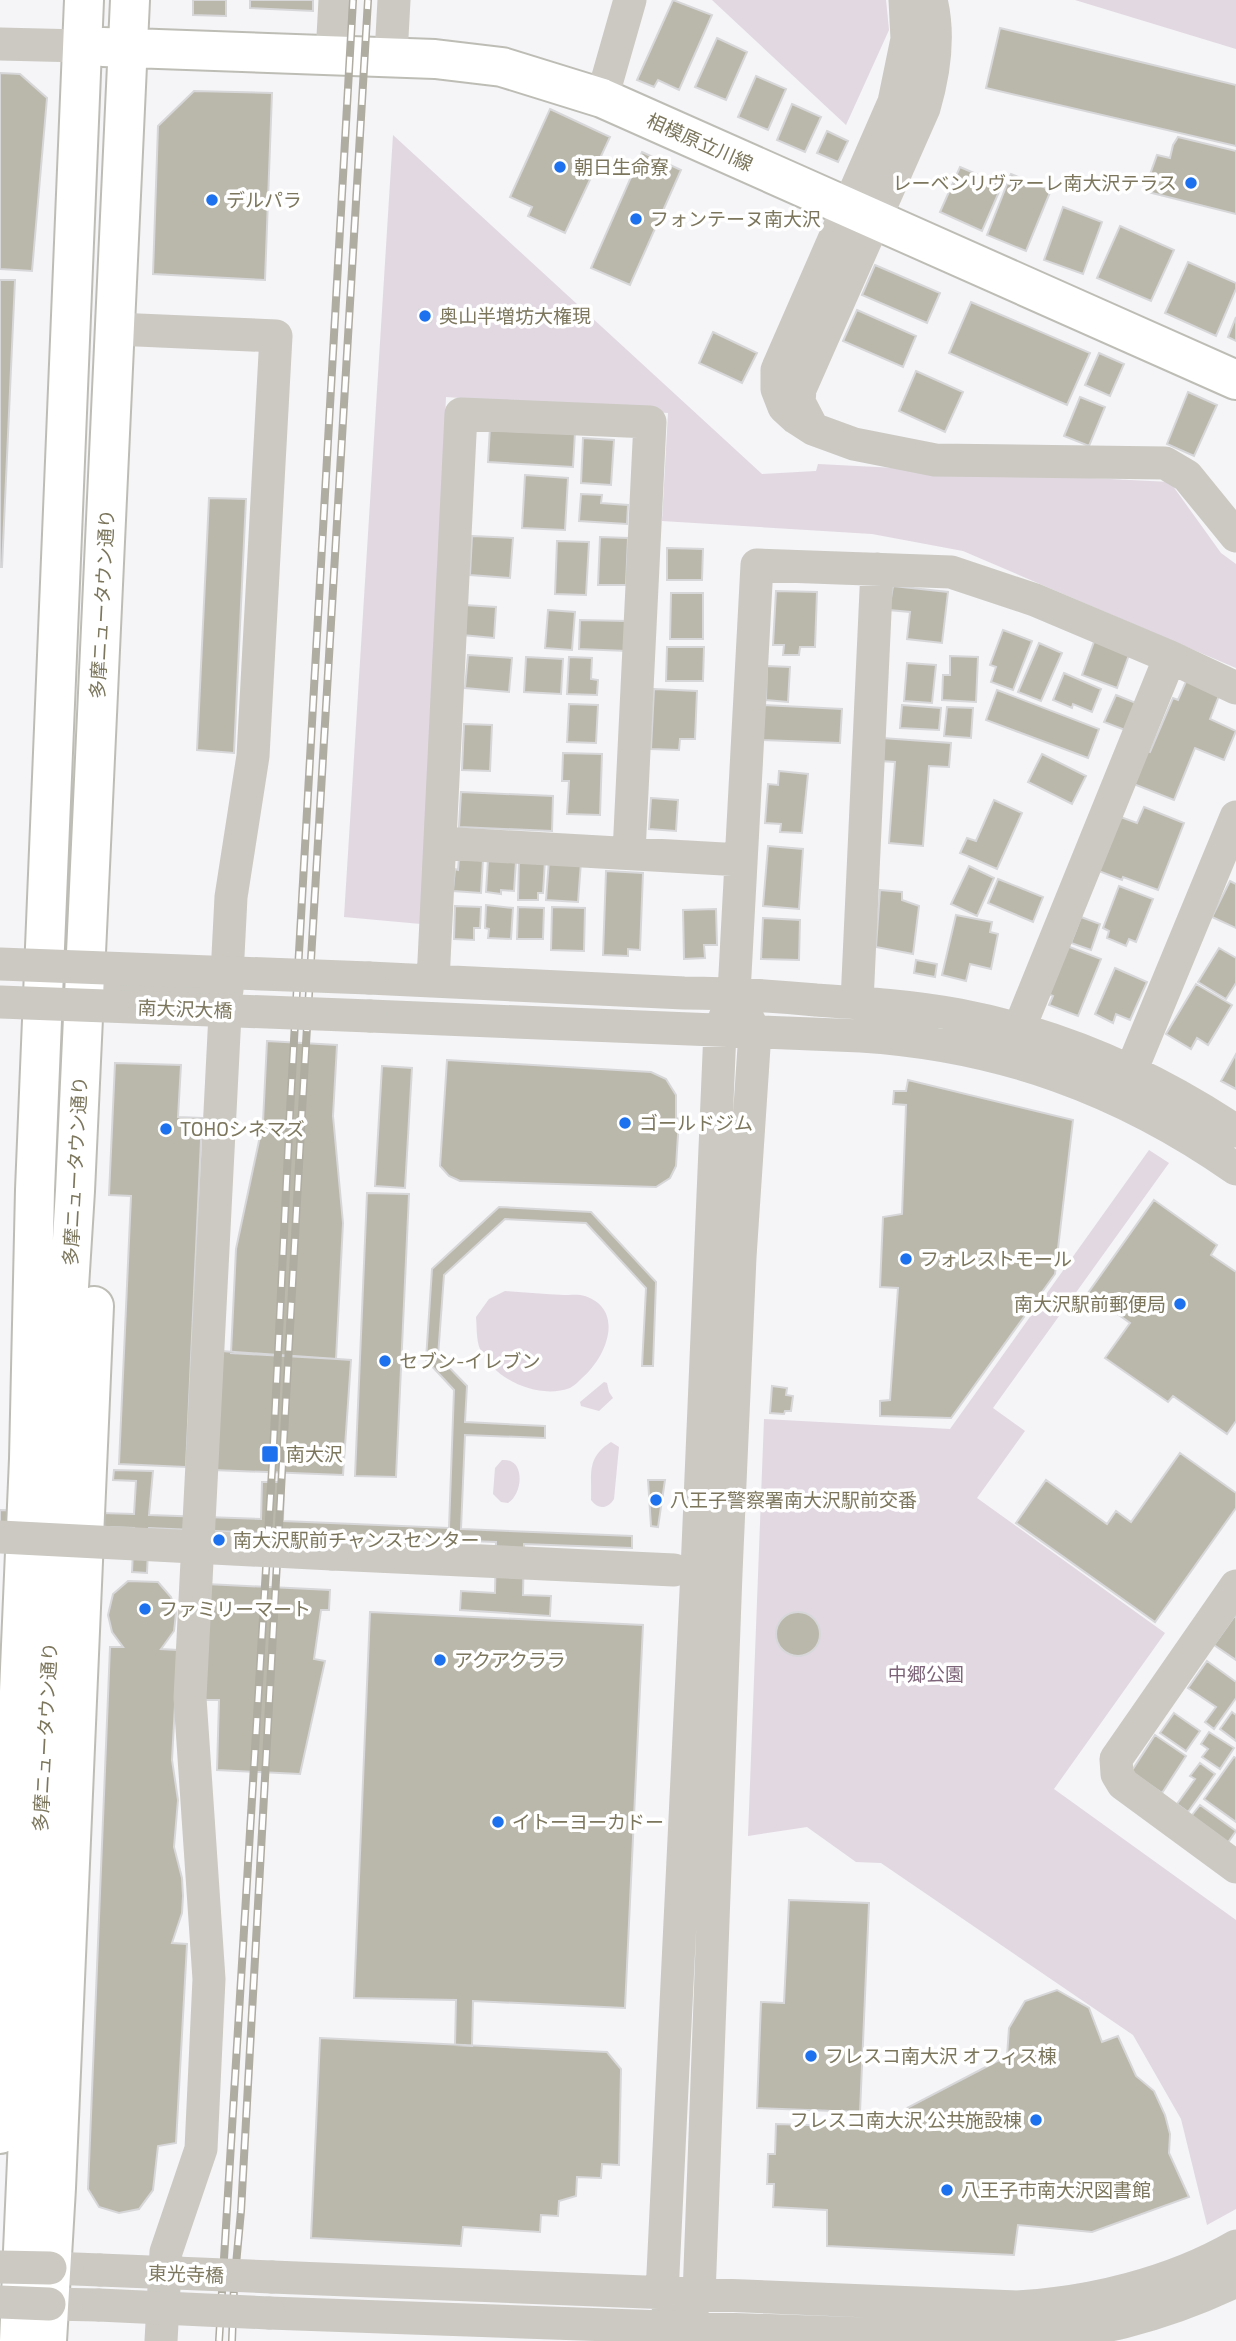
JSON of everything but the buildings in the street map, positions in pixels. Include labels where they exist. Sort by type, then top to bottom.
[{"type":"main road","name":"多摩ニュータウン通り","points":[[0,2134],[29,1459],[35,1190],[84,0]]},
{"type":"main road","name":"多摩ニュータウン通り","points":[[19,2341],[57,1476],[75,1191],[130,0]]},
{"type":"main road","name":"相模原立川線","points":[[82,46],[391,55],[502,68],[602,98],[1236,380]]},
{"type":"main road","points":[[0,1543],[12,1273],[35,1190]]},
{"type":"main road","points":[[47,2341],[57,2174],[95,1268],[75,1191]]},
{"type":"street","points":[[332,55],[335,0]]},
{"type":"street","points":[[391,55],[394,0]]},
{"type":"street","points":[[602,98],[630,0]]},
{"type":"street","points":[[905,0],[907,39],[894,102],[861,214],[800,389],[799,402],[804,415],[813,429],[854,444],[935,460],[1165,463],[1187,476],[1236,536]]},
{"type":"street","points":[[861,214],[925,108],[932,81],[935,36],[931,0]]},
{"type":"street","points":[[0,44],[82,46]]},
{"type":"street","points":[[115,329],[276,337],[253,756],[231,897],[190,1698],[209,1979],[201,2149],[166,2252],[161,2341]]},
{"type":"street","points":[[433,981],[461,414],[650,422],[629,853]]},
{"type":"street","points":[[680,2334],[662,2294],[720,1031],[734,993],[757,565],[951,572],[1035,600],[1236,688]]},
{"type":"street","points":[[857,1003],[877,569]]},
{"type":"street","points":[[1019,1029],[1170,657]]},
{"type":"street","points":[[1131,1071],[1236,817]]},
{"type":"street","points":[[440,843],[741,860]]},
{"type":"street","name":"南大沢大橋","points":[[0,964],[734,993],[957,1014],[1019,1029],[1131,1071],[1179,1095],[1236,1131]]},
{"type":"street","points":[[85,984],[227,990]]},
{"type":"street","points":[[680,2334],[699,2296],[740,1257],[755,1032],[734,993]]},
{"type":"street","name":"南大沢大橋","points":[[0,1002],[906,1039],[1006,1058],[1091,1088],[1181,1132],[1236,1169]]},
{"type":"street","points":[[0,1537],[674,1570]]},
{"type":"street","points":[[1236,1586],[1116,1759],[1115,1767],[1116,1774],[1124,1784],[1236,1867]]},
{"type":"street","name":"東光寺橋","points":[[49,2286],[100,2270],[699,2296],[964,2306],[1042,2306],[1123,2291],[1193,2267],[1236,2246]]},
{"type":"street","points":[[0,2267],[49,2286]]},
{"type":"street","name":"東光寺橋","points":[[49,2286],[99,2305],[680,2334],[964,2338],[1045,2336],[1102,2328],[1152,2316],[1236,2281]]},
{"type":"street","points":[[0,2302],[49,2286]]},
{"type":"green space","points":[[712,0],[886,0],[889,30],[846,125]]},
{"type":"green space","points":[[1075,0],[1236,0],[1236,49]]},
{"type":"green space","points":[[393,135],[762,474],[816,471],[818,464],[1170,482],[1221,553],[1236,564],[1236,668],[963,551],[872,534],[662,521],[668,413],[446,397],[421,924],[344,917]]},
{"type":"green space","name":"中郷公園","points":[[1149,1150],[1169,1163],[993,1408],[1025,1431],[977,1498],[1165,1633],[1054,1789],[1236,1920],[1236,2209],[1207,2225],[1181,2119],[1133,2035],[881,1863],[856,1862],[807,1827],[748,1836],[764,1419],[950,1429]]},
{"type":"green space","points":[[505,1291],[583,1295],[598,1303],[605,1312],[608,1335],[604,1347],[591,1369],[573,1386],[557,1391],[531,1389],[506,1378],[486,1360],[477,1337],[476,1317],[489,1299]]},
{"type":"green space","points":[[604,1382],[607,1383],[613,1398],[599,1411],[581,1406],[580,1402]]},
{"type":"green space","points":[[611,1442],[619,1447],[614,1499],[609,1505],[600,1507],[591,1500],[592,1467],[597,1454]]},
{"type":"green space","points":[[502,1460],[515,1465],[520,1477],[517,1492],[508,1503],[501,1502],[493,1494],[495,1468]]},
{"type":"railway","points":[[219,2341],[273,1454],[353,0]]},
{"type":"railway","points":[[232,2341],[368,0]]},
{"type":"place","name":"朝日生命寮","points":[[560,167]]},
{"type":"place","name":"レーベンリヴァーレ南大沢テラス","points":[[1191,183]]},
{"type":"place","name":"デルパラ","points":[[212,200]]},
{"type":"place","name":"フォンテーヌ南大沢","points":[[636,219]]},
{"type":"place","name":"奥山半増坊大権現","points":[[425,316]]},
{"type":"place","name":"ゴールドジム","points":[[625,1123]]},
{"type":"place","name":"TOHOシネマズ","points":[[166,1129]]},
{"type":"place","name":"フォレストモール","points":[[906,1259]]},
{"type":"place","name":"南大沢駅前郵便局","points":[[1180,1304]]},
{"type":"place","name":"セブン-イレブン","points":[[385,1361]]},
{"type":"place","name":"南大沢","points":[[270,1454]]},
{"type":"place","name":"八王子警察署南大沢駅前交番","points":[[656,1500]]},
{"type":"place","name":"南大沢駅前チャンスセンター","points":[[219,1540]]},
{"type":"place","name":"ファミリーマート","points":[[145,1609]]},
{"type":"place","name":"アクアクララ","points":[[440,1660]]},
{"type":"place","name":"イトーヨーカドー","points":[[498,1822]]},
{"type":"place","name":"フレスコ南大沢 オフィス棟","points":[[811,2056]]},
{"type":"place","name":"フレスコ南大沢 公共施設棟","points":[[1036,2120]]},
{"type":"place","name":"八王子市南大沢図書館","points":[[947,2190]]}]
